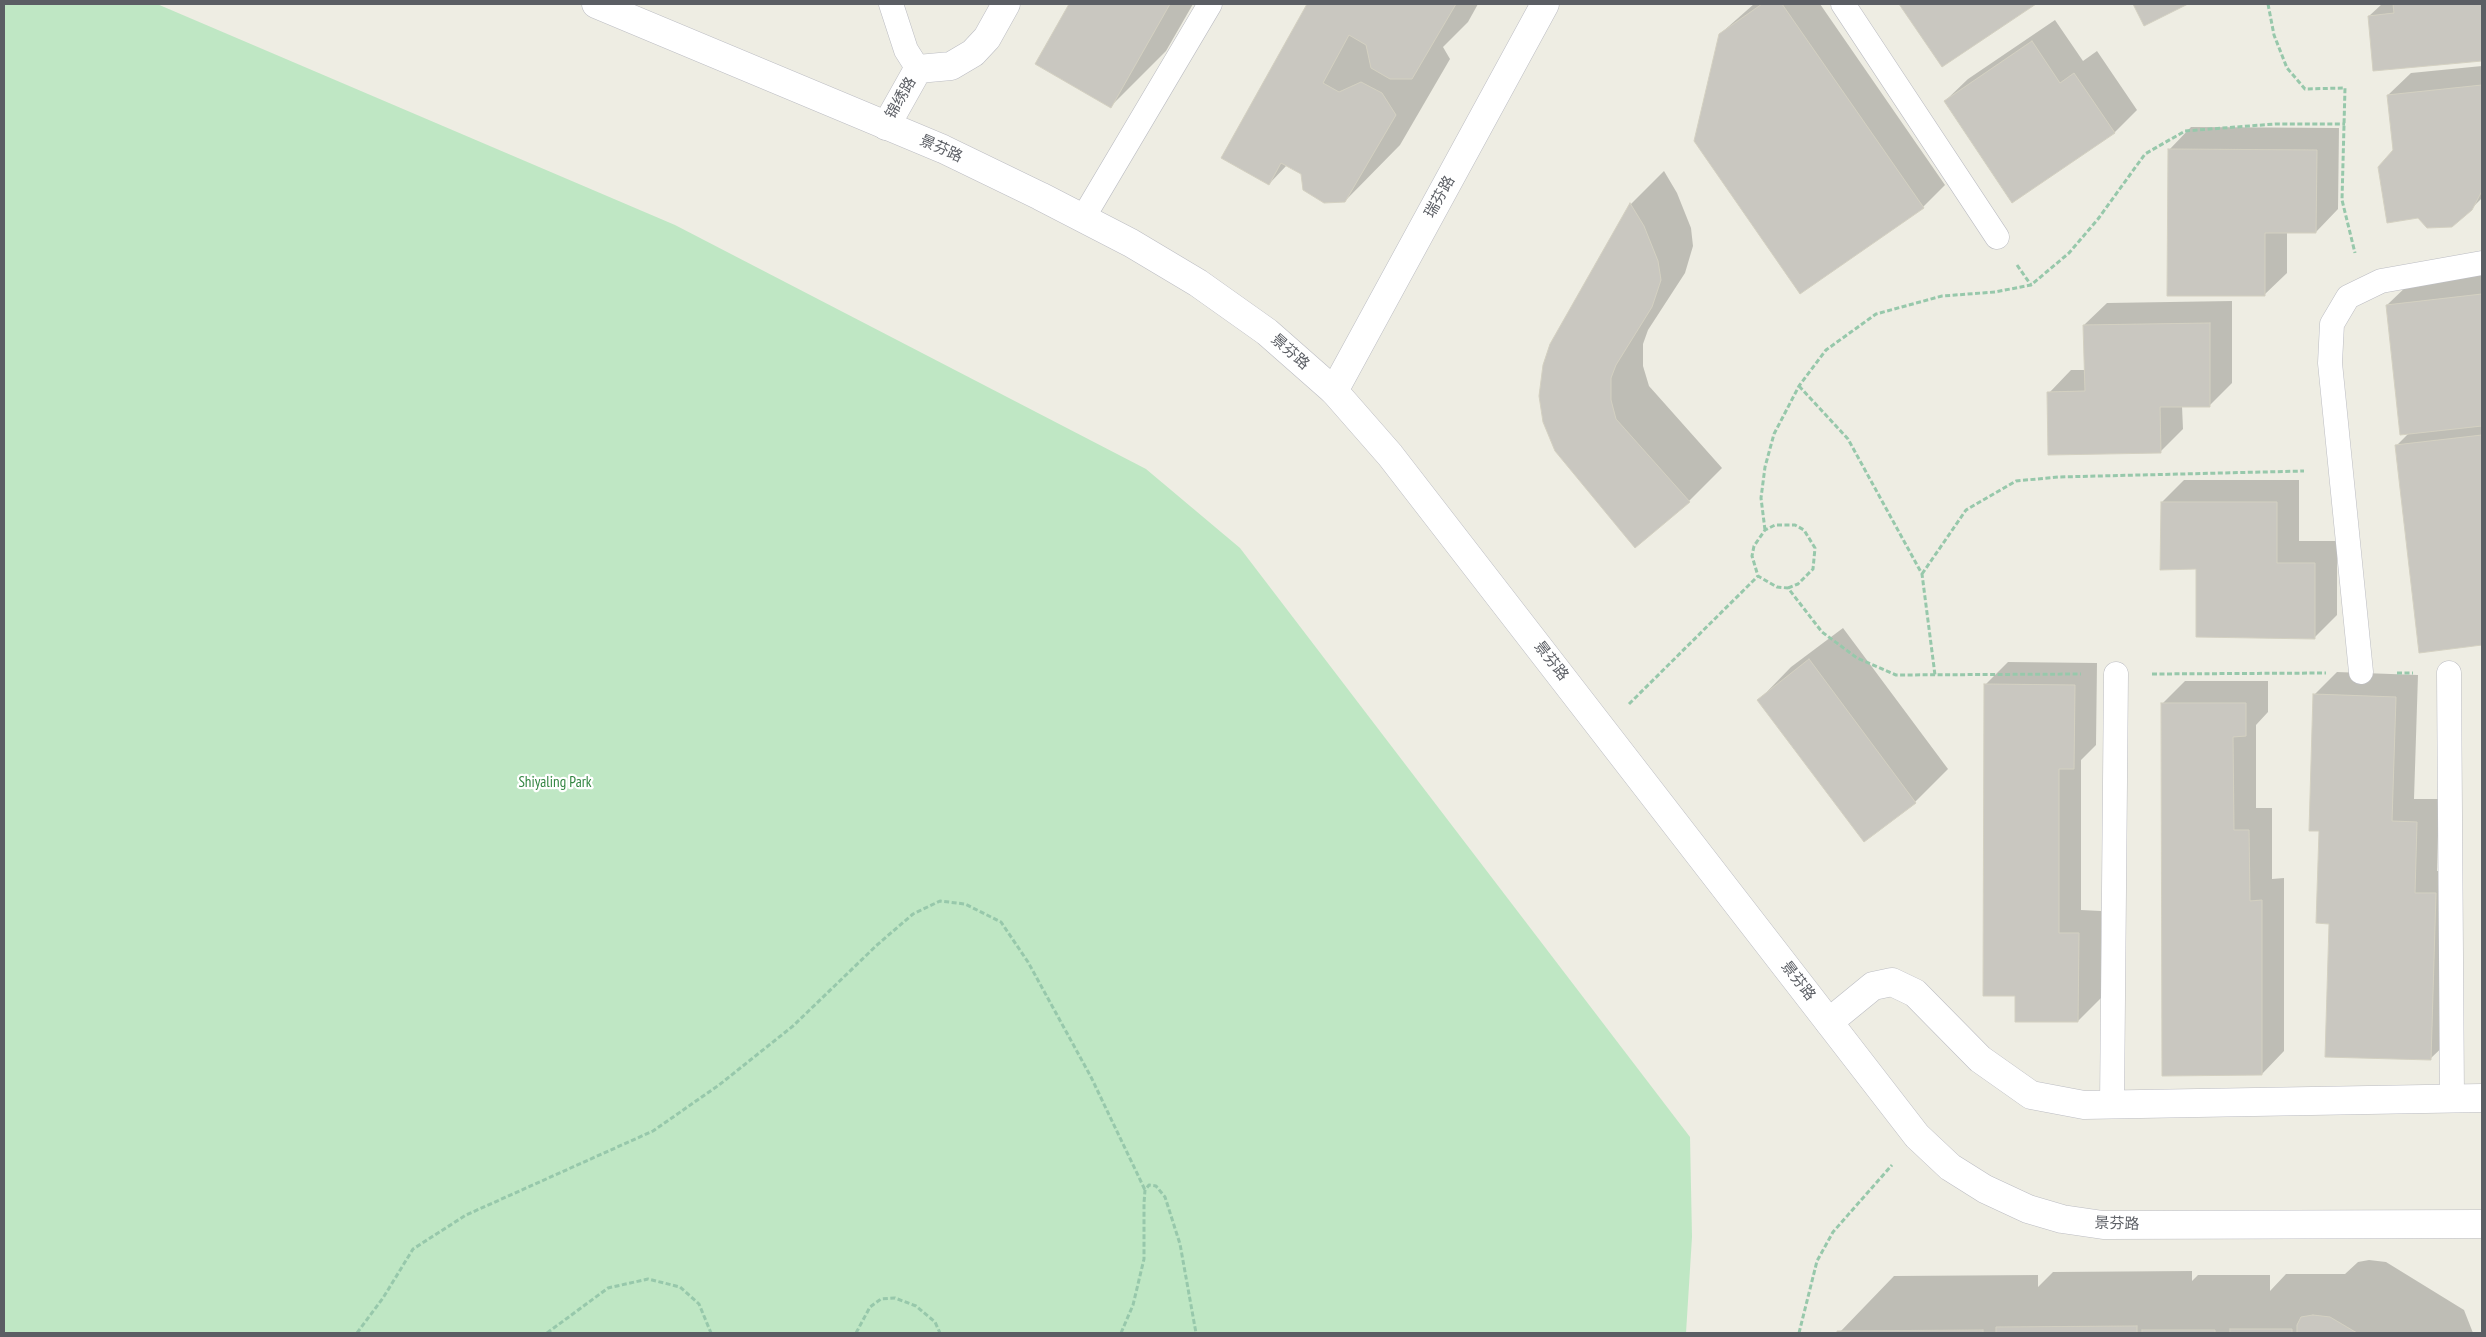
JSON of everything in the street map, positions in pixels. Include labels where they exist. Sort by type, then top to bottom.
[{"type":"street","name":"景芬路","points":[[596,4],[943,149],[1131,243],[1198,283],[1267,332],[1334,391],[1415,486],[1917,1136],[1950,1167],[1985,1189],[2028,1209],[2062,1219],[2103,1225],[2481,1227]]},
{"type":"street","name":"锦绣路","points":[[886,126],[918,69],[951,66],[974,53],[987,38],[1006,4]]},
{"type":"street","name":"瑞芬路","points":[[1334,391],[1545,4]]},
{"type":"street","points":[[1829,1022],[1873,986],[1892,982],[1915,993],[1980,1059],[2031,1095],[2084,1105],[2482,1098]]},
{"type":"lane","points":[[891,4],[906,50],[918,69]]},
{"type":"lane","points":[[1083,218],[1210,4]]},
{"type":"lane","points":[[1843,4],[1997,237]]},
{"type":"lane","points":[[2361,672],[2339,470],[2330,363],[2332,324],[2348,297],[2381,281],[2482,263]]},
{"type":"lane","points":[[2449,673],[2452,1098]]},
{"type":"lane","points":[[2112,1105],[2116,674]]},
{"type":"path","points":[[2268,4],[2274,35],[2287,68],[2304,89],[2345,88],[2342,200],[2363,290]]},
{"type":"path","points":[[1765,530],[1761,498],[1765,467],[1774,434],[1798,386],[1826,350],[1876,314],[1942,296],[1995,292],[2031,285],[2069,252],[2098,219],[2145,154],[2185,131],[2275,124],[2344,124]]},
{"type":"path","points":[[1798,386],[1848,439],[1922,574],[1935,675]]},
{"type":"path","points":[[1922,574],[1966,510],[2016,481],[2058,477],[2339,470]]},
{"type":"path","points":[[1785,524],[1804,530],[1815,548],[1816,559],[1813,569],[1798,584],[1788,588],[1777,587],[1758,576],[1752,556],[1758,536],[1765,530],[1785,524]]},
{"type":"path","points":[[1604,729],[1758,576]]},
{"type":"path","points":[[357,1333],[383,1298],[413,1249],[466,1215],[652,1131],[719,1085],[793,1026],[877,945],[913,914],[940,901],[965,904],[1001,922],[1028,962],[1091,1078],[1145,1190],[1144,1259],[1133,1304],[1121,1333]]},
{"type":"path","points":[[1799,1333],[1816,1261],[1833,1232],[1917,1136]]},
{"type":"path","points":[[1145,1190],[1149,1185],[1156,1186],[1166,1197],[1180,1244],[1196,1333]]},
{"type":"path","points":[[547,1333],[608,1288],[648,1279],[680,1287],[699,1304],[711,1333]]},
{"type":"path","points":[[856,1333],[870,1307],[881,1299],[895,1298],[916,1306],[935,1322],[940,1333]]},
{"type":"green space","name":"Shiyaling Park","points":[[4,4],[157,4],[675,225],[1146,469],[1240,548],[1690,1137],[1692,1237],[1686,1333],[4,1333]]},
{"type":"building","points":[[1069,4],[1170,4],[1111,108],[1035,64]]},
{"type":"building","points":[[1307,4],[1456,4],[1412,79],[1390,79],[1371,68],[1366,45],[1349,35],[1323,83],[1339,92],[1361,82],[1382,93],[1396,115],[1345,202],[1324,203],[1303,190],[1301,174],[1281,163],[1269,185],[1221,158]]},
{"type":"building","points":[[1762,4],[1782,4],[1924,208],[1800,294],[1694,141],[1719,34]]},
{"type":"building","points":[[1899,4],[2036,4],[1942,67]]},
{"type":"building","points":[[2133,4],[2188,4],[2144,26]]},
{"type":"building","points":[[2393,4],[2482,4],[2482,61],[2373,71],[2368,16],[2394,13]]},
{"type":"building","points":[[2032,41],[2060,83],[2074,73],[2115,133],[2012,203],[1944,101]]},
{"type":"building","points":[[2482,85],[2482,191],[2472,210],[2452,227],[2427,228],[2418,218],[2387,223],[2378,167],[2393,150],[2387,95]]},
{"type":"building","points":[[2168,149],[2317,150],[2316,233],[2265,233],[2265,296],[2167,296]]},
{"type":"building","points":[[1630,203],[1644,226],[1658,261],[1661,280],[1652,307],[1616,365],[1611,378],[1611,400],[1616,419],[1690,502],[1635,548],[1555,451],[1543,422],[1539,396],[1543,365],[1550,344]]},
{"type":"building","points":[[2482,294],[2482,426],[2400,435],[2386,305]]},
{"type":"building","points":[[2210,323],[2210,407],[2160,407],[2161,453],[2048,455],[2047,392],[2085,391],[2083,325]]},
{"type":"building","points":[[2482,435],[2482,645],[2419,653],[2395,445]]},
{"type":"building","points":[[2161,502],[2277,502],[2277,563],[2315,563],[2315,639],[2196,637],[2196,569],[2160,570]]},
{"type":"building","points":[[1809,659],[1916,803],[1864,842],[1757,700]]},
{"type":"building","points":[[1984,684],[2075,685],[2074,769],[2059,769],[2059,933],[2079,933],[2078,1022],[2015,1022],[2015,996],[1983,996]]},
{"type":"building","points":[[2313,694],[2396,697],[2392,821],[2417,822],[2415,893],[2436,893],[2431,1060],[2325,1057],[2329,924],[2316,923],[2319,831],[2309,831]]},
{"type":"building","points":[[2161,703],[2246,703],[2246,736],[2233,737],[2234,830],[2249,830],[2250,901],[2262,900],[2262,1075],[2162,1076]]},
{"type":"building","points":[[2313,1315],[2330,1317],[2357,1333],[2297,1333],[2297,1325],[2301,1317]]},
{"type":"building","points":[[2137,1326],[2137,1333],[1996,1333],[1996,1327]]},
{"type":"building","points":[[2230,1329],[2292,1329],[2292,1333],[2230,1333]]},
{"type":"building","points":[[1983,1330],[1983,1333],[1837,1333],[1837,1331]]},
{"type":"building","points":[[2142,1330],[2215,1330],[2215,1333],[2142,1333]]}]
